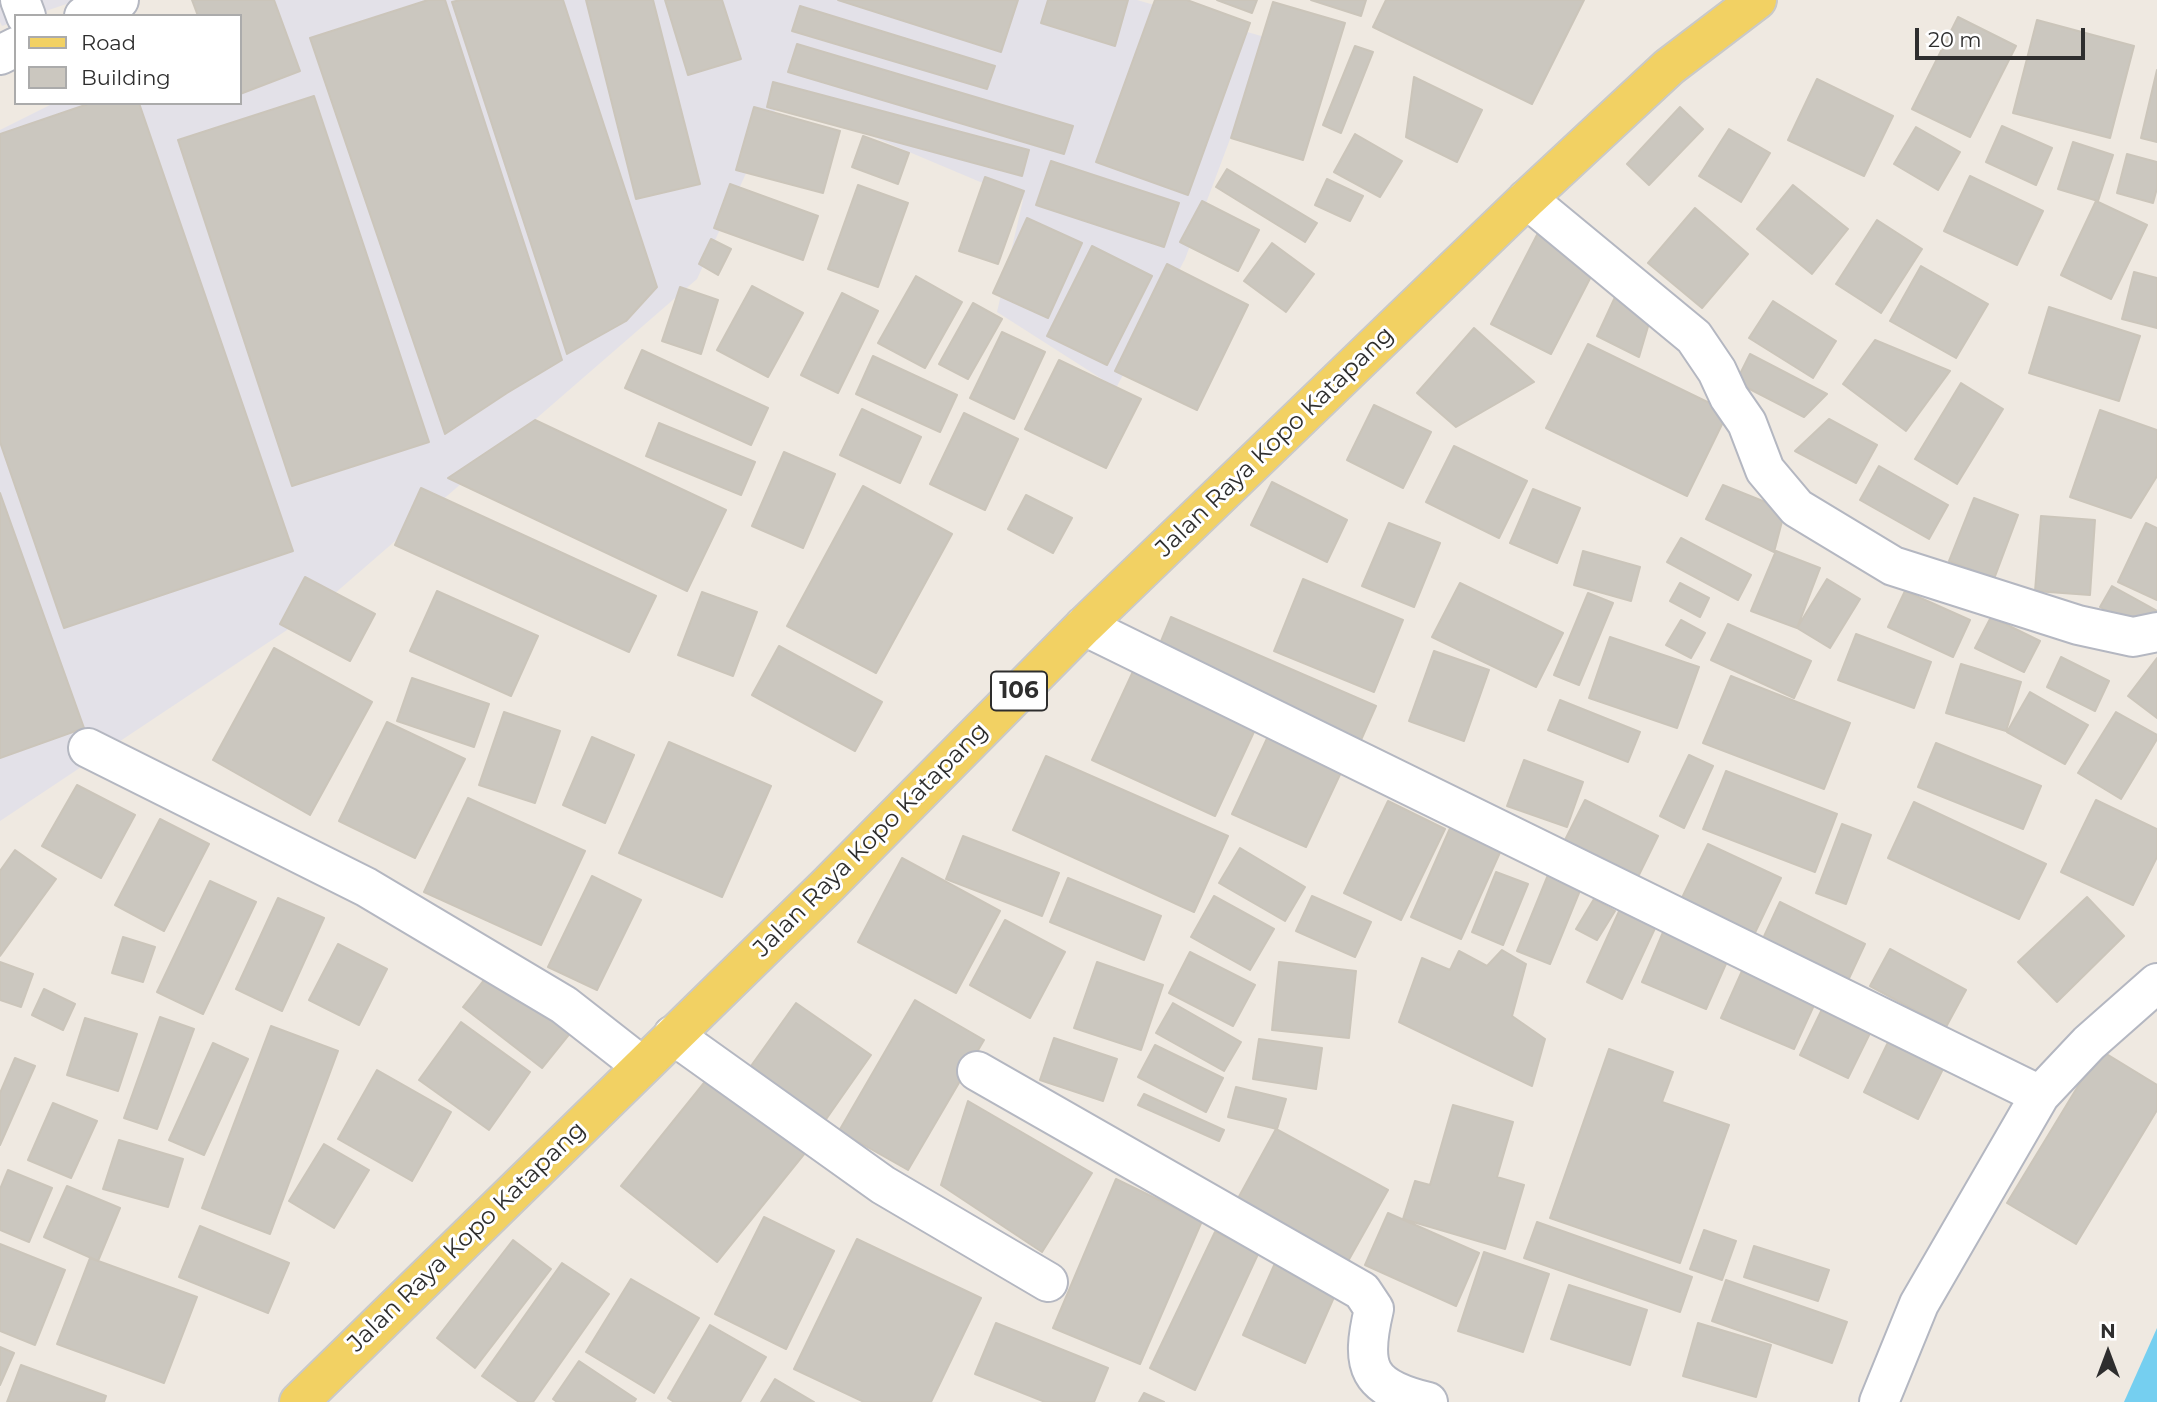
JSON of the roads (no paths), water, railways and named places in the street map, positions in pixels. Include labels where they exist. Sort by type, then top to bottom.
[{"type":"main road","name":"Jalan Raya Kopo Katapang","points":[[309,1399],[673,1035],[838,875],[1084,626],[1527,199],[1669,67],[1745,3]]},
{"type":"street","points":[[88,14],[119,0]]},
{"type":"street","points":[[1527,199],[1694,337],[1747,424],[1765,470],[1797,508],[1893,566],[2078,625],[2133,637],[2157,632]]},
{"type":"street","points":[[1084,626],[2040,1095]]},
{"type":"street","points":[[88,748],[366,887],[564,1005],[642,1066]]},
{"type":"street","points":[[1879,1402],[1919,1304],[2040,1095],[2089,1043],[2157,983]]},
{"type":"street","points":[[673,1035],[883,1185],[1048,1282]]},
{"type":"street","points":[[977,1071],[1362,1291],[1374,1309],[1367,1359],[1378,1381],[1402,1395],[1427,1402]]},
{"type":"water","points":[[2157,1328],[2157,1402],[2124,1402]]}]
